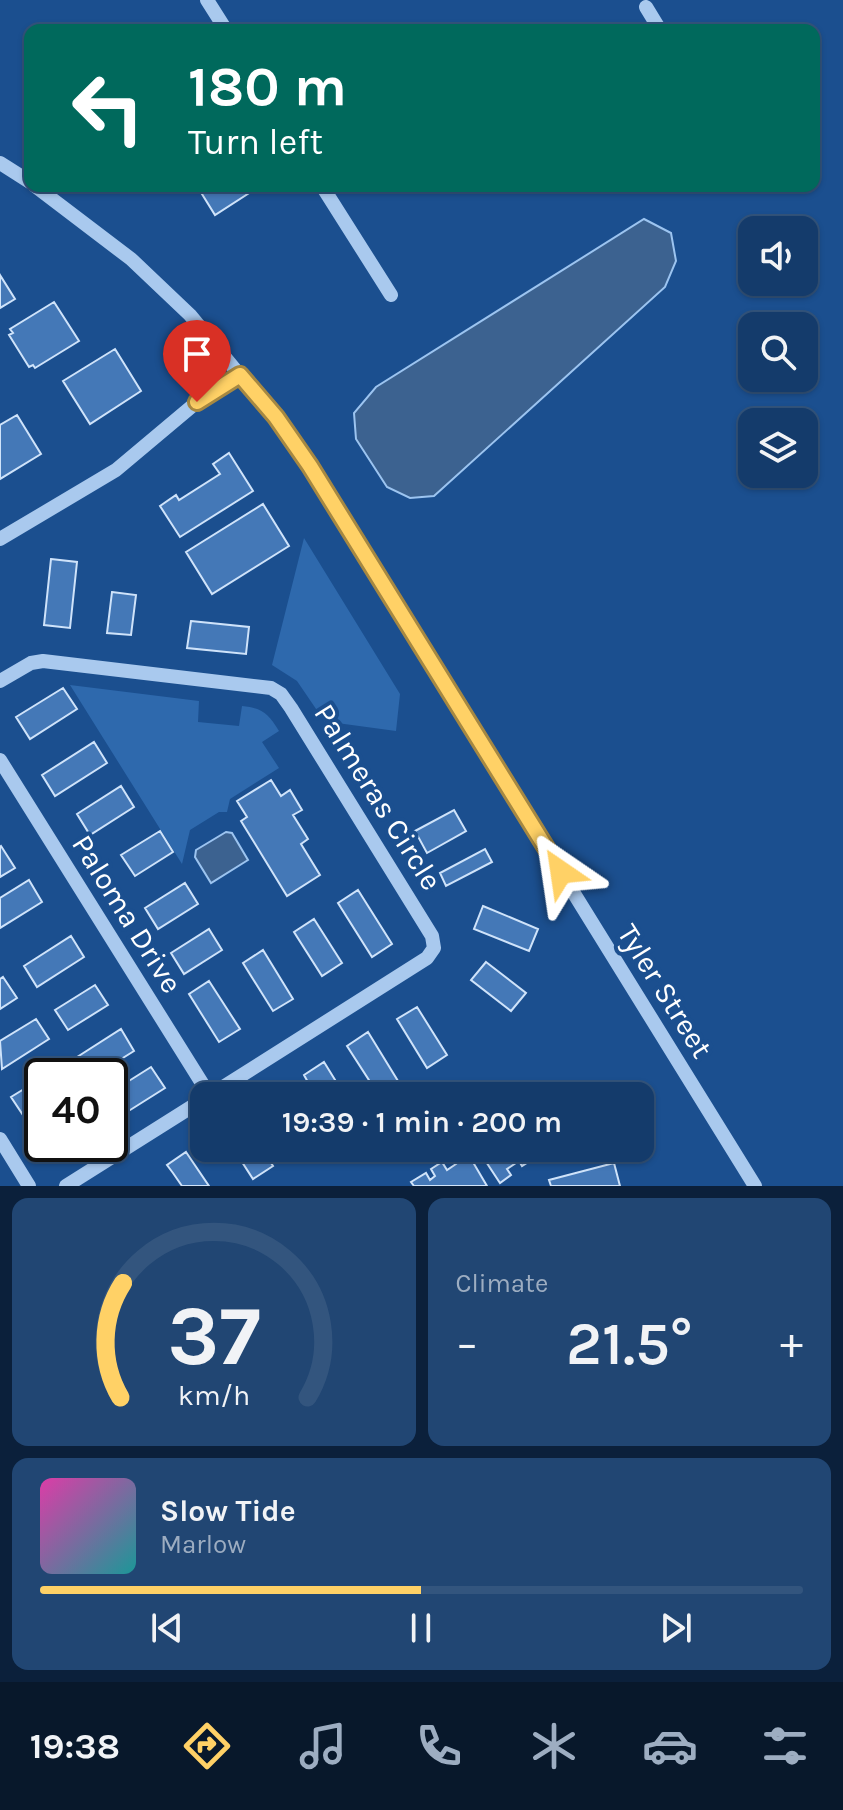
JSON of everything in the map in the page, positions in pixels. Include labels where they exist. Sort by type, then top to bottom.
[{"type":"street","points":[[207,0],[222,24]]},
{"type":"street","points":[[646,7],[656,24]]},
{"type":"street","points":[[0,163],[24,178]]},
{"type":"street","name":"Tyler Street","points":[[43,192],[131,259],[190,315],[276,417],[310,466],[755,1186]]},
{"type":"street","points":[[326,192],[391,295]]},
{"type":"street","points":[[0,539],[116,470],[197,402],[240,375]]},
{"type":"street","name":"Palmeras Circle","points":[[0,681],[31,663],[43,661],[271,688],[281,694],[291,708],[432,936],[434,948],[427,958],[231,1082]]},
{"type":"street","name":"Paloma Drive","points":[[0,760],[200,1082]]},
{"type":"street","points":[[66,1186],[190,1108]]},
{"type":"street","points":[[0,1139],[29,1186]]},
{"type":"shaded area","points":[[644,219],[671,233],[676,261],[665,287],[434,496],[410,498],[387,487],[356,439],[354,413],[376,387]]},
{"type":"shaded area","points":[[304,538],[400,694],[396,731],[337,723],[329,728],[297,681],[272,665]]},
{"type":"shaded area","points":[[70,685],[199,701],[198,722],[239,726],[242,706],[255,708],[268,716],[279,731],[262,742],[279,768],[230,799],[227,812],[219,812],[190,830],[182,864]]},
{"type":"shaded area","points":[[226,832],[232,833],[248,860],[211,883],[195,857],[196,850]]},
{"type":"building","points":[[201,192],[251,192],[215,215]]},
{"type":"building","points":[[0,275],[15,299],[0,308]]},
{"type":"building","points":[[54,302],[79,341],[35,368],[33,365],[29,367],[9,335],[13,333],[10,329]]},
{"type":"building","points":[[115,349],[141,391],[90,424],[63,381]]},
{"type":"building","points":[[17,415],[41,454],[0,479],[0,425]]},
{"type":"building","points":[[229,453],[253,491],[180,537],[160,506],[176,495],[179,500],[220,474],[213,464]]},
{"type":"building","points":[[263,504],[289,546],[212,594],[186,552]]},
{"type":"building","points":[[51,559],[77,562],[70,628],[44,625]]},
{"type":"building","points":[[112,592],[136,595],[131,635],[107,633]]},
{"type":"building","points":[[191,621],[249,627],[246,654],[187,648]]},
{"type":"building","points":[[63,688],[77,709],[30,739],[16,717]]},
{"type":"building","points":[[94,742],[107,763],[55,796],[42,775]]},
{"type":"building","points":[[271,780],[281,796],[290,790],[302,810],[293,815],[308,839],[301,844],[320,875],[287,896],[241,821],[247,817],[237,801]]},
{"type":"building","points":[[121,786],[134,807],[90,835],[77,814]]},
{"type":"building","points":[[454,810],[466,831],[427,853],[415,831]]},
{"type":"building","points":[[160,831],[173,852],[135,876],[121,855]]},
{"type":"building","points":[[0,847],[15,868],[0,877]]},
{"type":"building","points":[[485,849],[492,862],[446,886],[440,873]]},
{"type":"building","points":[[29,880],[42,902],[0,928],[0,898]]},
{"type":"building","points":[[185,883],[198,904],[158,929],[145,908]]},
{"type":"building","points":[[358,890],[392,944],[372,957],[338,903]]},
{"type":"building","points":[[483,906],[538,929],[529,951],[474,929]]},
{"type":"building","points":[[314,919],[342,963],[322,976],[294,932]]},
{"type":"building","points":[[209,929],[222,950],[184,974],[171,953]]},
{"type":"building","points":[[71,936],[84,957],[37,987],[24,966]]},
{"type":"building","points":[[263,950],[293,999],[273,1011],[243,963]]},
{"type":"building","points":[[486,962],[526,993],[511,1011],[471,980]]},
{"type":"building","points":[[3,977],[17,998],[0,1009],[0,979]]},
{"type":"building","points":[[209,981],[240,1029],[219,1042],[189,994]]},
{"type":"building","points":[[95,985],[108,1005],[68,1030],[55,1010]]},
{"type":"building","points":[[417,1007],[447,1055],[427,1068],[397,1019]]},
{"type":"building","points":[[36,1019],[49,1039],[2,1069],[0,1041]]},
{"type":"building","points":[[121,1029],[134,1051],[123,1058],[76,1058]]},
{"type":"building","points":[[368,1032],[398,1081],[370,1082],[347,1046]]},
{"type":"building","points":[[324,1062],[336,1082],[308,1082],[304,1075]]},
{"type":"building","points":[[151,1067],[165,1088],[128,1111],[128,1082]]},
{"type":"building","points":[[24,1089],[24,1116],[11,1097]]},
{"type":"building","points":[[186,1152],[209,1186],[182,1186],[167,1165]]},
{"type":"building","points":[[242,1162],[270,1162],[273,1166],[253,1179]]},
{"type":"building","points":[[442,1162],[447,1170],[456,1164],[473,1162],[487,1186],[414,1186],[411,1182],[426,1173],[430,1180],[435,1176],[431,1169]]},
{"type":"building","points":[[486,1162],[518,1162],[507,1169],[511,1175],[500,1183]]},
{"type":"building","points":[[614,1163],[620,1186],[551,1186],[549,1180]]},
{"type":"route","points":[[197,402],[240,375],[276,417],[310,466],[561,872]]}]
